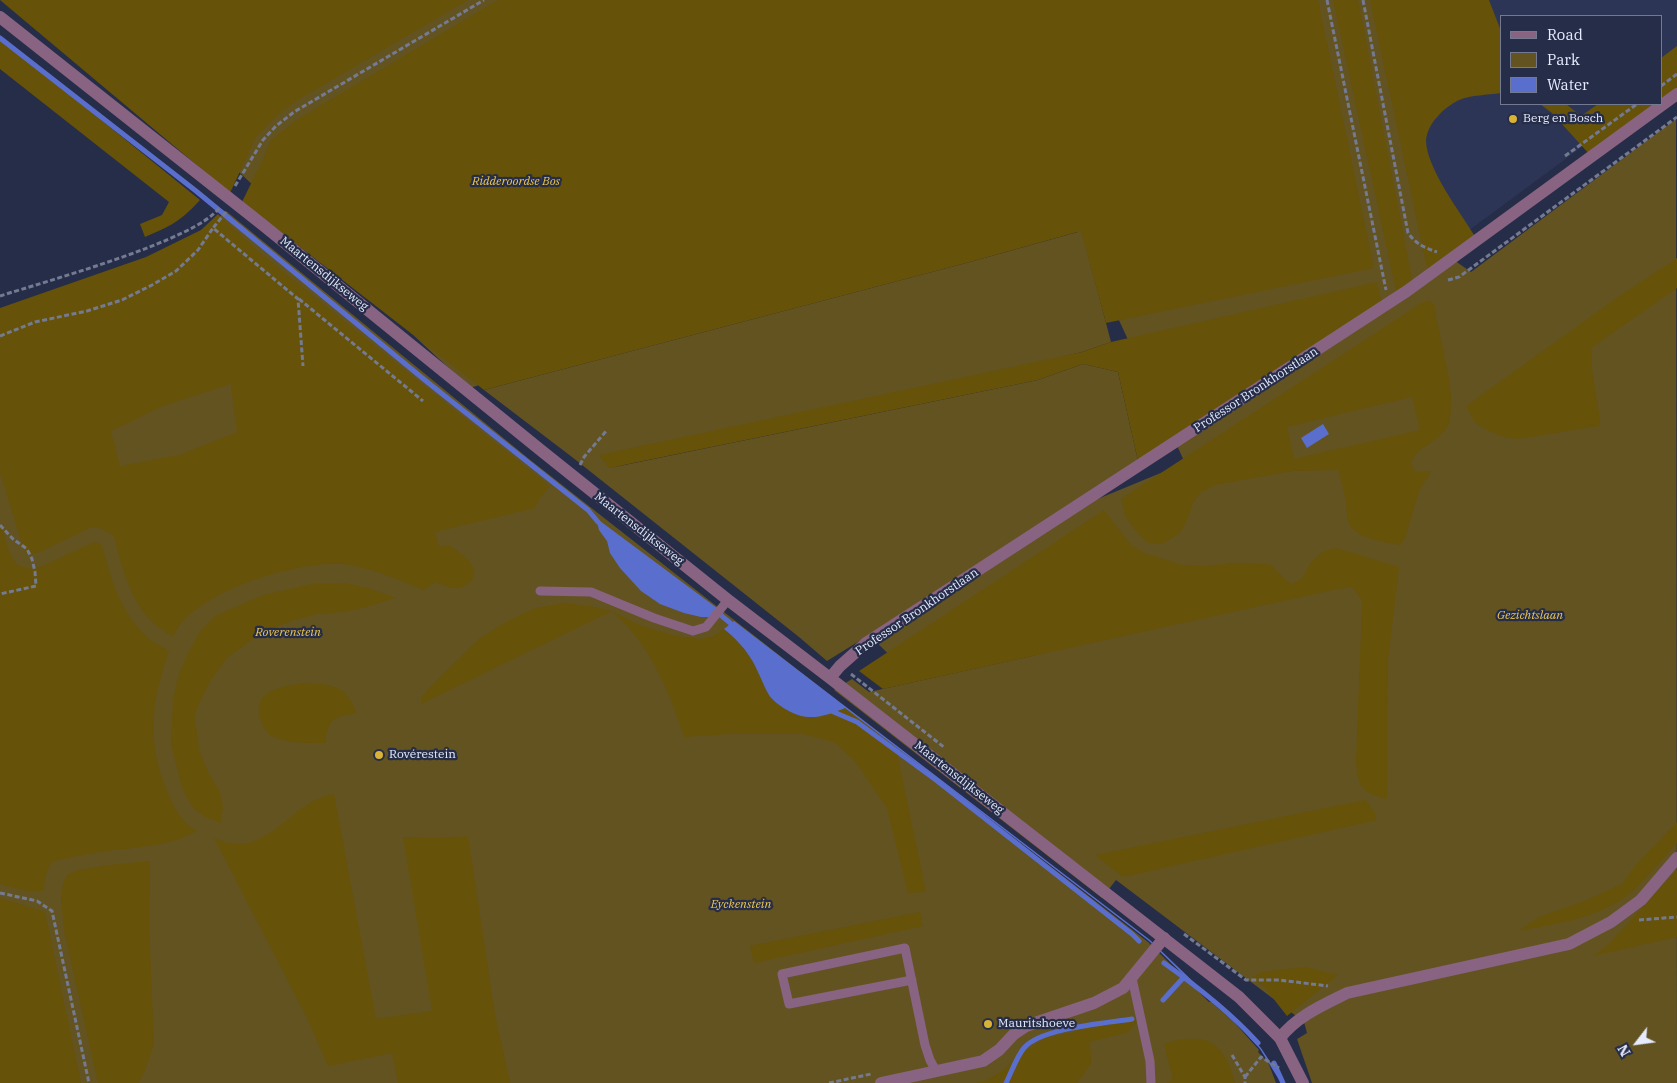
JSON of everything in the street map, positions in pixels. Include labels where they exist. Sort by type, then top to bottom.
[{"type":"street","name":"Maartensdijkseweg","points":[[0,17],[231,193],[550,458],[728,600],[1239,997],[1280,1038],[1303,1083]]},
{"type":"street","name":"Professor Bronkhorstlaan","points":[[1662,105],[1677,94]]},
{"type":"street","name":"Professor Bronkhorstlaan","points":[[830,678],[840,666],[866,643],[1390,302],[1662,105]]},
{"type":"street","points":[[1280,1038],[1287,1030],[1314,1009],[1347,994],[1570,944],[1611,922],[1640,900],[1677,858]]},
{"type":"street","points":[[881,1083],[983,1061],[999,1050],[1014,1034],[1026,1026],[1094,1003],[1123,988],[1164,938]]},
{"type":"lane","points":[[540,591],[591,592],[654,618],[693,630],[706,627],[728,600]]},
{"type":"lane","points":[[912,980],[789,1004],[782,974],[905,948],[912,980],[926,1045],[936,1072]]},
{"type":"lane","points":[[1132,978],[1150,1061],[1151,1083]]},
{"type":"path","points":[[0,296],[120,258],[199,225],[216,214],[263,140],[276,126],[294,112],[484,0]]},
{"type":"path","points":[[1327,0],[1390,302]]},
{"type":"path","points":[[1363,0],[1408,233],[1413,240],[1423,247],[1452,258]]},
{"type":"path","points":[[1662,85],[1677,74]]},
{"type":"path","points":[[1464,273],[1677,117]]},
{"type":"path","points":[[0,336],[35,322],[87,311],[122,300],[152,285],[176,271],[198,250],[226,212]]},
{"type":"path","points":[[213,228],[423,401]]},
{"type":"path","points":[[298,299],[303,366]]},
{"type":"path","points":[[578,469],[584,457],[607,430]]},
{"type":"path","points":[[0,525],[13,539],[27,549],[32,559],[36,586],[0,594]]},
{"type":"path","points":[[0,893],[37,901],[52,911],[89,1083]]},
{"type":"path","points":[[1611,922],[1677,917]]},
{"type":"path","points":[[1182,933],[1246,980],[1279,980],[1335,987],[1347,994]]},
{"type":"path","points":[[1232,1055],[1245,1077],[1245,1083]]},
{"type":"path","points":[[1245,1077],[1261,1057],[1303,1083]]},
{"type":"shaded area","name":"Berg en Bosch","points":[[1381,0],[1677,0],[1677,76],[1662,87],[1662,15],[1500,15],[1500,105],[1639,105],[1441,251]]},
{"type":"green space","points":[[0,0],[468,0],[298,100],[280,113],[256,137],[230,193]]},
{"type":"green space","points":[[52,0],[1381,0],[1441,251],[1471,272],[1676,119],[1677,1083],[1312,1083],[1297,1039],[1307,1033],[1304,1022],[1116,880],[1102,898],[834,690],[852,679],[869,692],[1036,655],[912,677],[869,635],[827,661],[572,457],[484,390],[1078,232],[1062,196],[470,388],[72,16]],"holes":[[[1087,251],[1185,463],[1049,519],[1138,461],[1118,372],[1083,364],[1038,380],[610,468],[1082,352],[1111,342]]]},
{"type":"green space","name":"Ridderoordse Bos","points":[[498,0],[1318,0],[1374,268],[1106,323],[1081,231],[484,390],[242,202],[271,140],[298,119]]},
{"type":"green space","points":[[1333,0],[1358,0],[1412,279],[1397,295]]},
{"type":"green space","points":[[1370,0],[1489,0],[1500,28],[1500,93],[1459,100],[1445,109],[1436,118],[1427,133],[1426,140],[1432,164],[1438,177],[1476,238],[1428,273]]},
{"type":"green space","points":[[0,38],[200,200],[175,222],[145,237],[140,224],[162,215],[169,202],[0,69]]},
{"type":"green space","points":[[1677,46],[1677,90],[1662,102],[1662,57]]},
{"type":"green space","points":[[1541,105],[1567,105],[1581,116],[1597,105],[1658,105],[1590,155],[1552,113]]},
{"type":"green space","name":"Roverenstein","points":[[226,211],[529,459],[1148,942],[1209,1002],[1234,1022],[1268,1062],[1276,1083],[0,1083],[0,328],[171,263]]},
{"type":"green space","points":[[218,214],[258,251],[550,486],[539,499],[535,508],[435,532],[439,547],[450,545],[472,565],[474,575],[470,583],[455,588],[436,582],[423,590],[384,574],[343,564],[300,567],[274,573],[223,593],[201,606],[184,621],[173,637],[157,626],[140,608],[124,573],[114,536],[102,529],[92,527],[40,552],[26,553],[0,473],[0,308],[146,257],[201,230]],"holes":[[[231,384],[237,432],[179,455],[120,466],[111,431],[163,406]]]},
{"type":"green space","points":[[1677,258],[1677,288],[1591,348],[1592,370],[1600,419],[1599,426],[1518,439],[1500,436],[1483,428],[1474,421],[1466,406],[1618,297]]},
{"type":"green space","points":[[1377,282],[1382,304],[1138,461],[1118,372],[1083,364],[1038,380],[609,468],[599,455],[1082,352],[1111,342]]},
{"type":"green space","points":[[1429,301],[1435,307],[1449,381],[1451,410],[1446,429],[1418,452],[1412,461],[1416,472],[1431,471],[1419,491],[1405,539],[1400,545],[1368,538],[1352,528],[1348,519],[1346,501],[1338,470],[1293,471],[1215,485],[1202,492],[1193,502],[1187,521],[1180,533],[1162,544],[1150,544],[1141,537],[1126,518],[1121,499],[1423,302]],"holes":[[[1412,397],[1420,430],[1294,459],[1287,427]]]},
{"type":"green space","points":[[1104,510],[1131,545],[1144,553],[1183,565],[1270,564],[1289,583],[1294,583],[1302,578],[1312,561],[1324,551],[1337,548],[1399,567],[1388,660],[1387,799],[1366,791],[1362,787],[1358,776],[1356,760],[1362,600],[1352,587],[883,689],[859,671]]},
{"type":"green space","points":[[0,522],[9,552],[17,565],[32,569],[45,565],[94,542],[102,545],[113,582],[129,616],[148,638],[169,651],[155,705],[154,739],[156,756],[170,799],[176,810],[187,824],[197,831],[164,843],[106,851],[52,862],[47,871],[43,891],[27,891],[0,884]]},
{"type":"green space","points":[[316,583],[343,583],[368,588],[396,598],[363,608],[317,614],[291,621],[261,633],[227,658],[211,680],[196,711],[199,750],[209,774],[220,792],[223,807],[221,823],[205,817],[193,808],[182,788],[171,744],[173,699],[179,674],[189,651],[201,630],[215,616],[263,595]]},
{"type":"green space","points":[[564,603],[612,611],[421,704],[421,698],[429,688],[479,639],[502,624],[535,608]]},
{"type":"green space","points":[[612,611],[637,624],[675,636],[701,639],[714,636],[724,629],[744,650],[759,675],[845,708],[896,748],[926,892],[908,893],[887,808],[854,760],[834,742],[802,734],[729,734],[684,737],[662,680],[647,652],[627,626]]},
{"type":"green space","points":[[305,683],[328,685],[343,691],[357,713],[334,720],[328,728],[326,743],[278,739],[268,734],[261,721],[260,702],[264,696],[279,688]]},
{"type":"green space","points":[[334,794],[376,1019],[432,1011],[403,837],[436,838],[468,836],[495,1014],[510,1083],[398,1083],[392,1053],[328,1066],[307,1018],[214,838],[235,844],[248,843],[259,839],[310,803]]},
{"type":"green space","points":[[1365,800],[1374,811],[1377,820],[1123,877],[1095,855]]},
{"type":"green space","points":[[1677,822],[1677,843],[1641,883],[1623,898],[1595,913],[1580,918],[1518,931],[1539,917],[1585,901],[1622,884],[1635,866]]},
{"type":"green space","points":[[150,861],[149,926],[154,1043],[139,1083],[98,1083],[64,930],[61,898],[63,883],[67,875],[77,870]]},
{"type":"green space","points":[[1677,870],[1677,937],[1593,956],[1608,945]]},
{"type":"green space","points":[[0,898],[45,912],[81,1083],[0,1083]]},
{"type":"green space","points":[[920,912],[923,926],[754,963],[750,946]]},
{"type":"green space","points":[[1305,967],[1338,975],[1287,1016],[1265,988],[1252,977],[1262,972]]},
{"type":"green space","points":[[1142,1016],[1128,1032],[1090,1042],[1091,1064],[1077,1083],[976,1083],[985,1081],[1002,1071],[1019,1055],[1046,1038]]},
{"type":"green space","points":[[1180,1039],[1201,1039],[1216,1046],[1225,1057],[1235,1083],[1167,1083],[1173,1079],[1164,1044]]},
{"type":"water","points":[[1323,424],[1329,434],[1307,448],[1301,438]]},
{"type":"water","points":[[596,518],[717,608],[710,617],[684,613],[660,604],[641,591],[620,568],[610,553],[607,541],[599,530]]},
{"type":"water","points":[[734,621],[1150,940],[1241,1025],[1261,1048],[1284,1083],[1281,1083],[1260,1049],[1238,1025],[1149,941],[845,708],[823,716],[809,717],[795,714],[777,703],[769,695],[747,653],[724,629]]},
{"type":"waterway","points":[[0,38],[196,191],[426,381],[588,510],[598,522]]},
{"type":"waterway","points":[[717,612],[735,627]]},
{"type":"waterway","points":[[829,710],[857,722],[936,780],[1139,941]]},
{"type":"waterway","points":[[1164,963],[1213,1000],[1258,1043]]},
{"type":"waterway","points":[[1163,1000],[1184,977]]},
{"type":"waterway","points":[[1006,1083],[1021,1051],[1032,1041],[1075,1027],[1132,1019]]},
{"type":"waterway","points":[[1274,1063],[1283,1083]]},
{"type":"place","name":"Berg en Bosch","points":[[1513,119]]},
{"type":"place","name":"Rovérestein","points":[[379,755]]},
{"type":"place","name":"Mauritshoeve","points":[[988,1024]]},
{"type":"park label","name":"Gezichtslaan","points":[[1530,616]]},
{"type":"park label","name":"Eyckenstein","points":[[741,905]]}]
